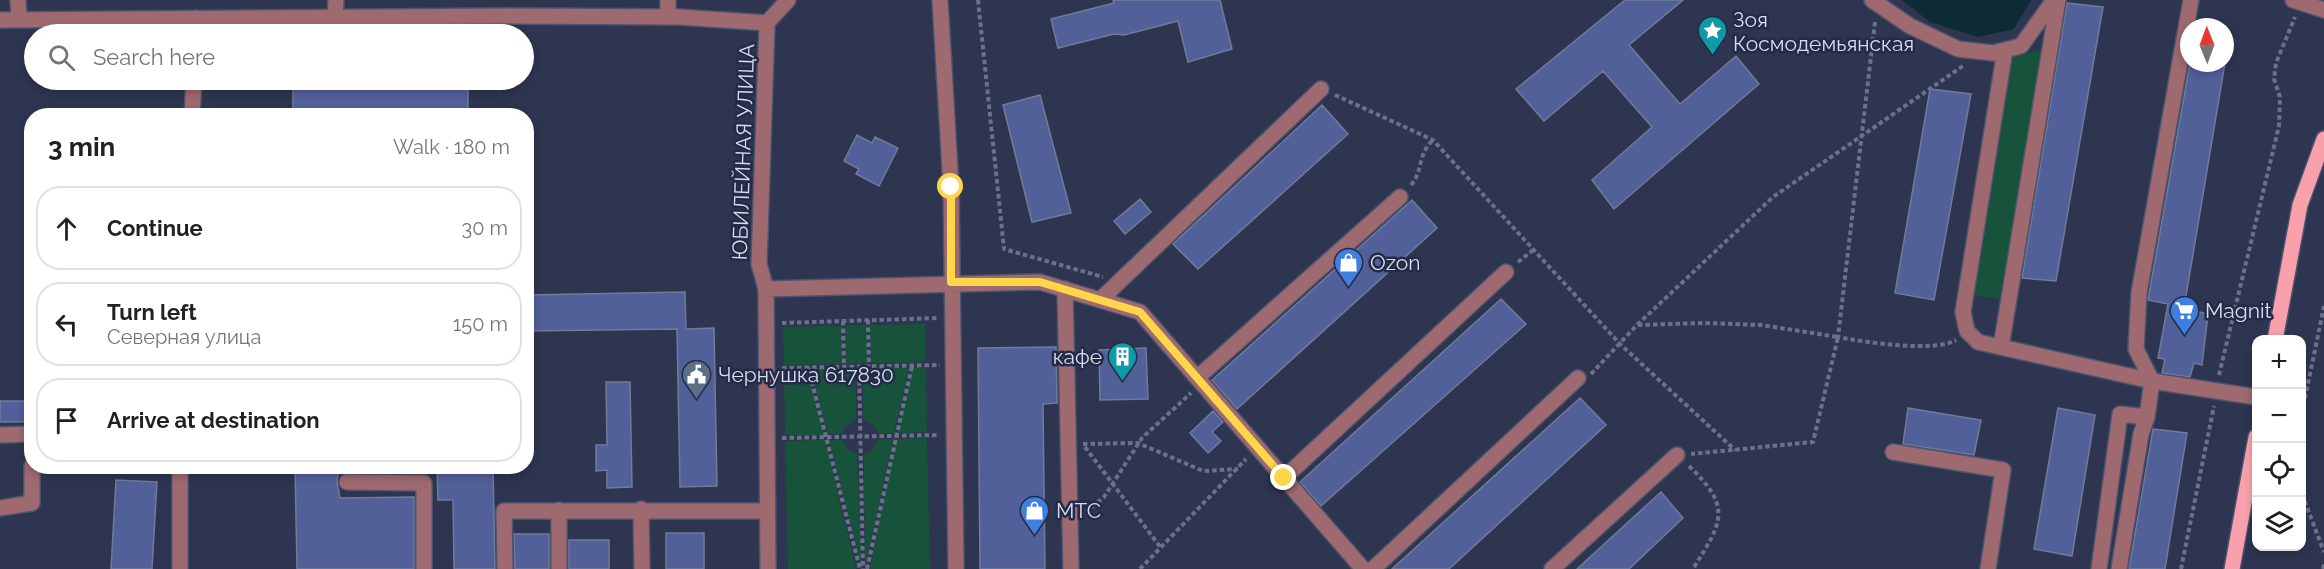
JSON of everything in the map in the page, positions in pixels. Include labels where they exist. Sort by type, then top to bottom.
[{"type":"main road","points":[[2276,335],[2300,205],[2324,139]]},
{"type":"main road","points":[[2232,569],[2255,443]]},
{"type":"street","points":[[18,0],[19,20]]},
{"type":"street","points":[[335,18],[336,0]]},
{"type":"street","points":[[668,0],[668,17]]},
{"type":"street","points":[[0,20],[668,17],[767,23],[788,0]]},
{"type":"street","points":[[940,0],[951,187],[956,569]]},
{"type":"street","points":[[1875,2],[1910,26],[1958,49],[1983,52],[2021,46],[2056,0]]},
{"type":"street","points":[[2001,347],[2056,0]]},
{"type":"street","points":[[2119,569],[2152,381],[2136,349],[2139,293],[2191,0]]},
{"type":"street","points":[[2298,1],[2324,10]]},
{"type":"street","points":[[196,18],[196,24]]},
{"type":"street","name":"ЮБИЛЕЙНАЯ УЛИЦА","points":[[767,23],[759,264],[766,290],[768,569]]},
{"type":"street","points":[[2005,50],[1963,312],[1967,331],[1978,342],[2152,381],[2252,396]]},
{"type":"street","points":[[1100,300],[1321,89]]},
{"type":"street","points":[[192,108],[193,90]]},
{"type":"street","points":[[1199,381],[1400,197]]},
{"type":"street","points":[[1284,478],[1506,272]]},
{"type":"street","points":[[766,290],[951,282],[1040,282],[1140,312],[1363,569]]},
{"type":"street","points":[[1065,289],[1075,444],[1069,521],[1071,569]]},
{"type":"street","points":[[1373,569],[1578,378]]},
{"type":"street","points":[[2099,569],[2120,414],[2146,417]]},
{"type":"street","points":[[0,435],[24,434]]},
{"type":"street","points":[[1893,452],[2003,470],[1988,569]]},
{"type":"street","points":[[1552,569],[1677,455]]},
{"type":"street","points":[[0,508],[32,503],[32,474]]},
{"type":"street","points":[[180,474],[180,569]]},
{"type":"street","points":[[347,482],[424,483],[424,569]]},
{"type":"street","points":[[505,569],[504,511],[641,509],[767,511]]},
{"type":"street","points":[[641,509],[642,569]]},
{"type":"street","points":[[559,510],[559,569]]},
{"type":"path","points":[[978,0],[1004,249],[1119,281]]},
{"type":"path","points":[[2181,569],[2222,355],[2280,126],[2280,97],[2274,79],[2276,63],[2298,1]]},
{"type":"path","points":[[1677,455],[1813,442],[1839,337],[1875,2]]},
{"type":"path","points":[[1578,378],[1588,377],[1637,325],[1773,197],[1983,52]]},
{"type":"path","points":[[1321,89],[1433,140],[1620,344],[1735,450]]},
{"type":"path","points":[[1400,197],[1415,180],[1423,150],[1433,140]]},
{"type":"path","points":[[2306,390],[2324,306]]},
{"type":"path","points":[[766,323],[952,317]]},
{"type":"path","points":[[868,320],[869,366]]},
{"type":"path","points":[[843,321],[844,367]]},
{"type":"path","points":[[1637,325],[1703,323],[1761,325],[1878,344],[1923,345],[1954,342],[1967,331]]},
{"type":"path","points":[[766,368],[953,365]]},
{"type":"path","points":[[859,366],[863,569]]},
{"type":"path","points":[[863,569],[912,366]]},
{"type":"path","points":[[808,367],[863,569]]},
{"type":"path","points":[[1069,521],[1089,510],[1104,497],[1138,444],[1199,381]]},
{"type":"path","points":[[766,439],[954,435]]},
{"type":"path","points":[[1075,444],[1138,444],[1203,471],[1238,469]]},
{"type":"path","points":[[1075,444],[1113,484],[1161,548]]},
{"type":"path","points":[[1140,569],[1257,448]]},
{"type":"path","points":[[1677,455],[1707,483],[1717,499],[1719,521],[1693,569]]},
{"type":"path","points":[[2302,497],[2324,552]]},
{"type":"path","points":[[2323,569],[2324,564]]},
{"type":"green space","points":[[2043,50],[2000,299],[1974,295],[2010,58]]},
{"type":"green space","points":[[925,324],[925,362],[871,363],[870,325]]},
{"type":"green space","points":[[845,325],[867,325],[868,363],[846,363]]},
{"type":"green space","points":[[842,326],[842,364],[784,365],[783,327]]},
{"type":"green space","points":[[926,367],[927,432],[897,433],[912,368]]},
{"type":"green space","points":[[909,368],[894,433],[878,433],[873,424],[863,419],[863,369]]},
{"type":"green space","points":[[855,369],[856,419],[846,426],[842,434],[828,434],[811,370]]},
{"type":"green space","points":[[784,370],[808,370],[824,435],[785,435]]},
{"type":"green space","points":[[927,438],[930,569],[870,569],[895,439]]},
{"type":"green space","points":[[893,439],[865,569],[864,454],[872,451],[878,440]]},
{"type":"green space","points":[[825,440],[856,569],[788,569],[785,441]]},
{"type":"green space","points":[[829,440],[842,440],[848,449],[857,454],[862,569]]},
{"type":"water","points":[[1902,0],[2031,0],[2014,29],[1978,37],[1930,22]]},
{"type":"building","points":[[1113,0],[1220,0],[1232,49],[1188,62],[1178,21],[1124,35],[1114,34],[1058,48],[1051,19],[1114,3]]},
{"type":"building","points":[[1625,0],[1683,0],[1629,45],[1680,104],[1736,56],[1759,84],[1614,209],[1592,180],[1652,127],[1603,71],[1544,121],[1516,89]]},
{"type":"building","points":[[2067,3],[2103,7],[2056,281],[2022,278]]},
{"type":"building","points":[[2188,72],[2223,72],[2184,308],[2208,314],[2202,365],[2194,363],[2190,377],[2162,373],[2165,359],[2158,358],[2168,304],[2148,300]]},
{"type":"building","points":[[1930,89],[1971,94],[1934,300],[1895,293]]},
{"type":"building","points":[[293,90],[468,90],[468,108],[293,108]]},
{"type":"building","points":[[1040,95],[1071,213],[1032,222],[1003,105]]},
{"type":"building","points":[[1322,105],[1348,134],[1198,269],[1173,244]]},
{"type":"building","points":[[857,135],[872,143],[875,137],[898,148],[879,186],[856,174],[859,169],[844,161]]},
{"type":"building","points":[[1140,199],[1151,212],[1125,234],[1114,221]]},
{"type":"building","points":[[1412,200],[1437,228],[1237,409],[1212,380]]},
{"type":"building","points":[[685,292],[686,329],[714,328],[717,486],[680,487],[677,329],[534,331],[534,295]]},
{"type":"building","points":[[1501,299],[1526,324],[1321,506],[1300,482]]},
{"type":"building","points":[[1056,347],[1057,403],[1043,404],[1045,569],[980,569],[978,348]]},
{"type":"building","name":"кафе","points":[[1146,348],[1148,399],[1100,400],[1099,350]]},
{"type":"building","points":[[606,382],[630,382],[632,487],[607,488],[607,470],[596,471],[596,445],[607,445]]},
{"type":"building","points":[[1580,398],[1606,425],[1449,569],[1392,569]]},
{"type":"building","points":[[0,401],[24,401],[24,422],[0,422]]},
{"type":"building","points":[[1908,408],[1981,420],[1974,455],[1903,444]]},
{"type":"building","points":[[2058,408],[2095,415],[2072,556],[2034,549]]},
{"type":"building","points":[[1213,411],[1223,422],[1212,432],[1221,441],[1208,453],[1190,433]]},
{"type":"building","points":[[2153,429],[2187,433],[2165,569],[2129,569]]},
{"type":"building","points":[[295,474],[338,474],[340,498],[414,497],[414,569],[297,569]]},
{"type":"building","points":[[437,474],[493,474],[495,569],[454,569],[453,500],[438,500]]},
{"type":"building","points":[[116,480],[157,482],[152,569],[111,569]]},
{"type":"building","points":[[1661,492],[1683,518],[1629,569],[1577,569]]},
{"type":"building","points":[[666,533],[704,533],[704,569],[666,569]]},
{"type":"building","points":[[514,534],[549,534],[549,569],[515,569]]},
{"type":"building","points":[[569,540],[609,540],[609,569],[569,569]]},
{"type":"place","name":"Зоя Космодемьянская","points":[[1712,56]]},
{"type":"place","name":"Ozon","points":[[1349,288]]},
{"type":"place","name":"Magnit","points":[[2184,336]]},
{"type":"place","name":"кафе","points":[[1123,382]]},
{"type":"place","name":"Чернушка 617830","points":[[697,400]]},
{"type":"place","name":"МТС","points":[[1035,536]]},
{"type":"route","points":[[951,187],[951,282],[1040,282],[1140,312],[1284,478]]}]
